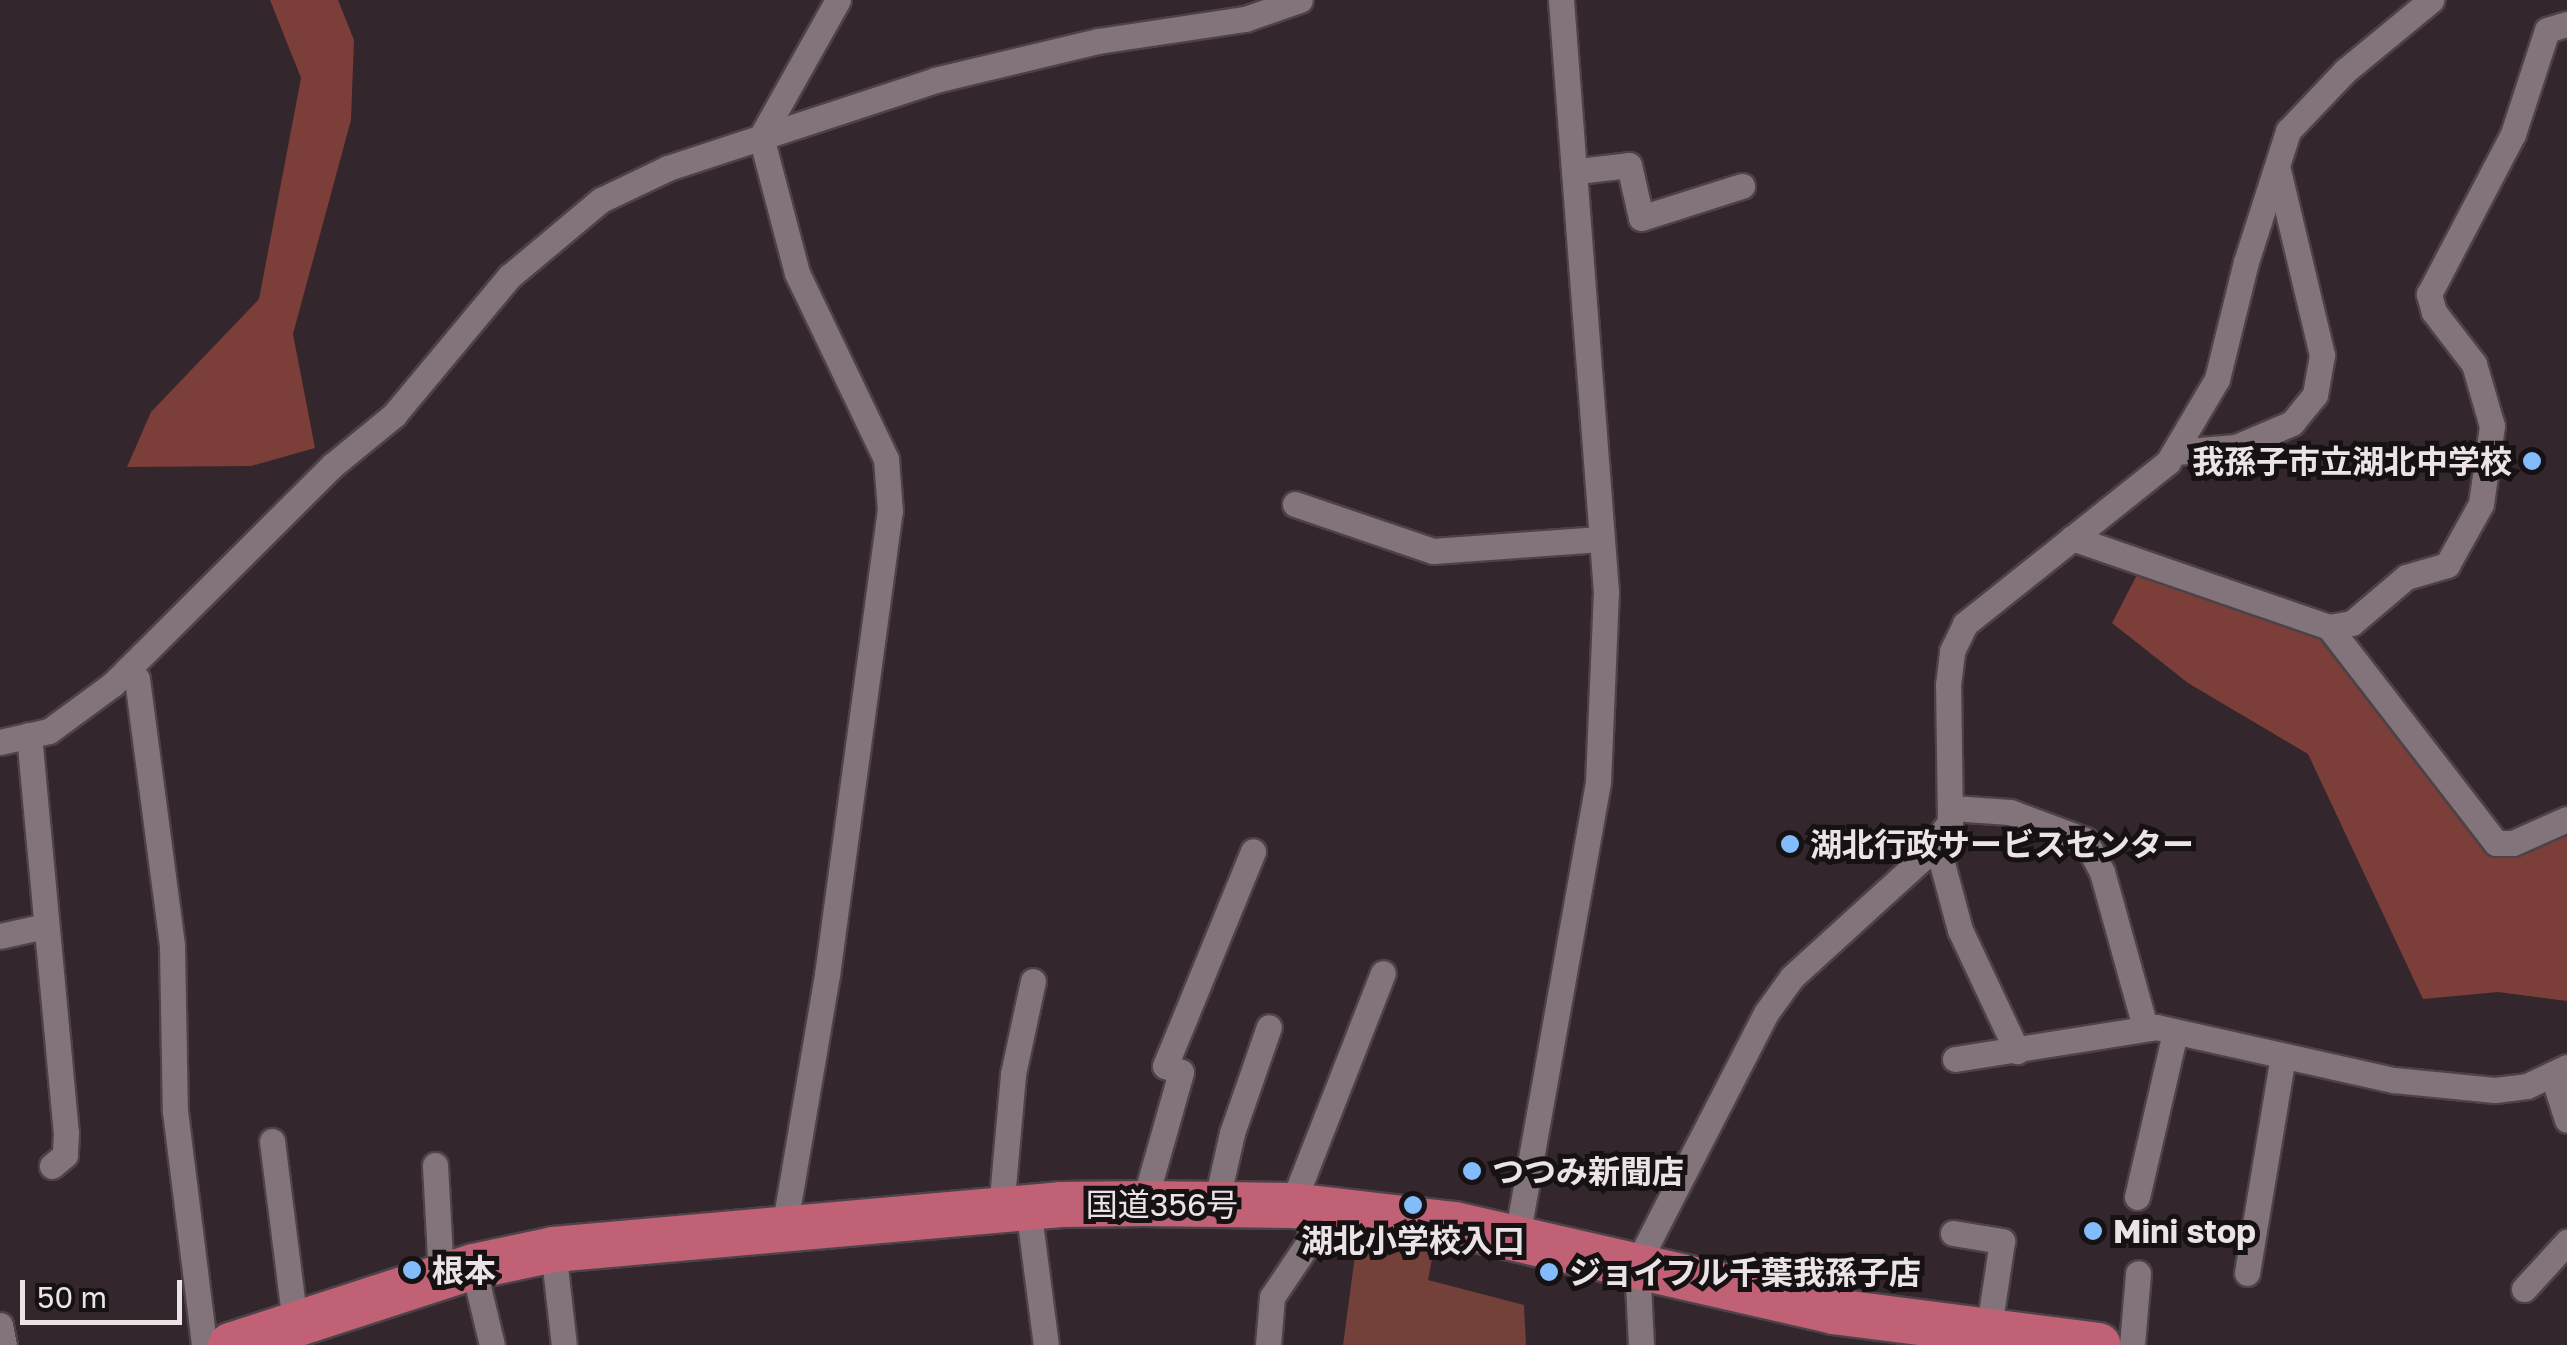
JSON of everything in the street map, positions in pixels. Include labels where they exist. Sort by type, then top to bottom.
[{"type":"highway","name":"国道356号","points":[[230,1345],[457,1271],[554,1250],[1014,1208],[1144,1203],[1303,1206],[1517,1237],[1833,1311],[1988,1334],[2098,1345]]},
{"type":"street","points":[[784,1229],[826,975],[892,481],[878,436],[797,273],[761,137],[838,0]]},
{"type":"street","points":[[0,742],[29,735],[74,716],[128,669],[333,465],[394,415],[535,254],[630,184],[761,137],[1010,60],[1245,19],[1300,0]]},
{"type":"street","points":[[1517,1237],[1598,782],[1606,592],[1578,170],[1561,0]]},
{"type":"street","points":[[1641,1345],[1638,1264],[1766,1013],[1792,977],[1936,841],[1952,808],[1952,651],[1965,624],[2175,452],[2217,379],[2288,132],[2322,95],[2431,0]]},
{"type":"street","points":[[2072,538],[2329,627],[2352,622],[2406,577],[2448,565],[2481,504],[2489,402],[2474,364],[2434,312],[2429,294],[2512,134],[2547,30],[2567,24]]},
{"type":"street","points":[[1578,170],[1629,165],[1641,218],[1742,186]]},
{"type":"street","points":[[2175,452],[2236,447],[2292,423],[2315,396],[2322,355],[2277,165]]},
{"type":"street","points":[[1295,504],[1433,551],[1601,538]]},
{"type":"street","points":[[2329,627],[2496,842],[2513,843],[2567,820]]},
{"type":"street","points":[[128,669],[137,680],[172,946],[175,1111],[204,1345]]},
{"type":"street","points":[[29,735],[66,1133],[65,1155],[52,1166]]},
{"type":"street","points":[[1952,808],[2010,812],[2084,840],[2102,872],[2144,1028]]},
{"type":"street","points":[[1936,841],[1960,930],[2017,1052]]},
{"type":"street","points":[[1144,1203],[1181,1072],[1165,1066],[1253,851]]},
{"type":"street","points":[[0,936],[45,926]]},
{"type":"street","points":[[1268,1345],[1272,1297],[1308,1242],[1303,1206],[1383,973]]},
{"type":"street","points":[[1033,981],[1013,1074],[1014,1208],[1046,1345]]},
{"type":"street","points":[[1216,1204],[1232,1133],[1269,1027]]},
{"type":"street","points":[[1955,1059],[2017,1052],[2144,1028],[2394,1080],[2495,1090],[2560,1072],[2567,1120]]},
{"type":"street","points":[[2137,1198],[2175,1032]]},
{"type":"street","points":[[2246,1273],[2242,1235],[2284,1056]]},
{"type":"street","points":[[272,1140],[295,1324]]},
{"type":"street","points":[[435,1165],[457,1271],[492,1345]]},
{"type":"street","points":[[1953,1234],[2002,1241],[1988,1334]]},
{"type":"street","points":[[2524,1290],[2567,1242]]},
{"type":"street","points":[[554,1250],[564,1345]]},
{"type":"street","points":[[2132,1345],[2138,1273]]},
{"type":"street","points":[[0,1325],[4,1345]]},
{"type":"shaded area","points":[[270,0],[338,0],[354,40],[351,120],[293,334],[315,448],[251,466],[127,467],[151,412],[259,299],[301,78]]},
{"type":"shaded area","points":[[2139,571],[2341,646],[2491,836],[2567,820],[2567,1001],[2498,992],[2423,999],[2308,754],[2188,683],[2112,623]]},
{"type":"shaded area","points":[[1361,1211],[1439,1222],[1428,1280],[1524,1305],[1526,1345],[1343,1345]]},
{"type":"place","name":"我孫子市立湖北中学校","points":[[2532,461]]},
{"type":"place","name":"湖北行政サービスセンター","points":[[1790,844]]},
{"type":"place","name":"つつみ新聞店","points":[[1472,1171]]},
{"type":"place","name":"湖北小学校入口","points":[[1413,1205]]},
{"type":"place","name":"Mini stop","points":[[2093,1231]]},
{"type":"place","name":"根本","points":[[412,1270]]},
{"type":"place","name":"ジョイフル千葉我孫子店","points":[[1549,1272]]}]
